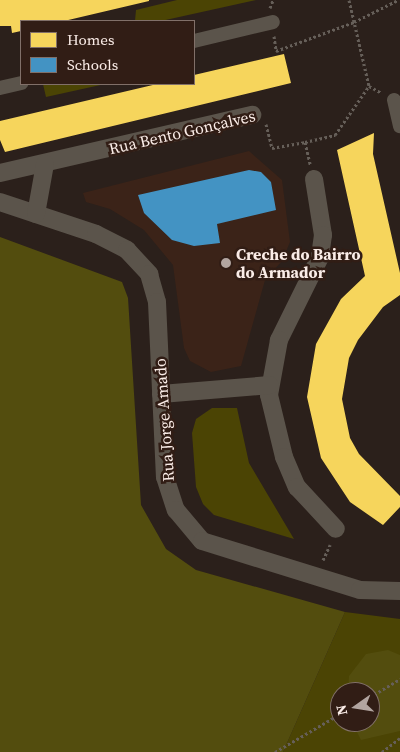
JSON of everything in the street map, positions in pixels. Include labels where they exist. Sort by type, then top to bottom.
[{"type":"street","points":[[195,42],[273,22]]},
{"type":"street","points":[[0,88],[20,83]]},
{"type":"street","points":[[394,100],[400,126]]},
{"type":"street","name":"Rua Bento Gonçalves","points":[[0,173],[252,115]]},
{"type":"street","points":[[0,202],[36,214],[45,164]]},
{"type":"street","points":[[314,179],[323,235],[320,257],[278,340],[270,385],[284,457],[297,486],[336,530]]},
{"type":"street","name":"Rua Jorge Amado","points":[[36,214],[127,250],[149,274],[157,302],[165,478],[176,510],[196,535],[202,541],[360,590],[400,591]]},
{"type":"street","points":[[161,394],[270,385]]},
{"type":"path","points":[[349,0],[369,86],[394,100]]},
{"type":"path","points":[[273,22],[276,51],[354,22],[398,0]]},
{"type":"path","points":[[314,179],[305,142],[335,135],[369,86]]},
{"type":"path","name":"Rua Bento Gonçalves","points":[[252,115],[264,113],[272,148],[305,142]]},
{"type":"path","points":[[316,576],[336,530]]},
{"type":"path","points":[[380,690],[400,679]]},
{"type":"path","points":[[275,752],[330,720]]},
{"type":"path","points":[[382,752],[400,738]]},
{"type":"shaded area","points":[[177,0],[256,0],[166,20],[135,20],[136,10]]},
{"type":"shaded area","points":[[43,85],[100,85],[46,97]]},
{"type":"shaded area","name":"Creche do Bairro do Armador","points":[[249,151],[282,180],[290,242],[282,261],[265,280],[241,366],[211,372],[190,361],[184,348],[173,265],[144,230],[110,209],[86,202],[83,193]]},
{"type":"shaded area","points":[[0,237],[122,282],[128,298],[141,505],[166,549],[196,570],[345,612],[283,752],[0,752]]},
{"type":"shaded area","points":[[212,408],[237,408],[249,463],[294,539],[214,515],[203,504],[196,487],[192,433],[196,419]]},
{"type":"shaded area","points":[[345,612],[400,619],[400,752],[283,752]]},
{"type":"shaded area","points":[[388,650],[400,655],[400,731],[361,740],[357,732],[380,732],[380,682],[349,682],[349,676],[366,654]]},
{"type":"building: Homes","points":[[0,0],[149,0],[68,20],[20,20],[20,31],[12,33],[11,26],[0,26]]},
{"type":"building: Homes","points":[[284,54],[291,83],[5,152],[0,140],[0,121],[153,85],[195,85],[195,75]]},
{"type":"building: Homes","points":[[374,133],[373,154],[400,273],[400,295],[383,307],[358,340],[349,358],[342,399],[350,438],[359,454],[400,496],[400,507],[383,525],[350,502],[321,458],[307,397],[316,344],[341,299],[365,276],[337,150]]},
{"type":"building: Schools","name":"Creche do Bairro do Armador","points":[[249,170],[261,172],[271,182],[276,210],[217,224],[220,243],[194,246],[172,240],[144,213],[138,195]]},
{"type":"place","name":"Creche do Bairro do Armador","points":[[226,263]]}]
